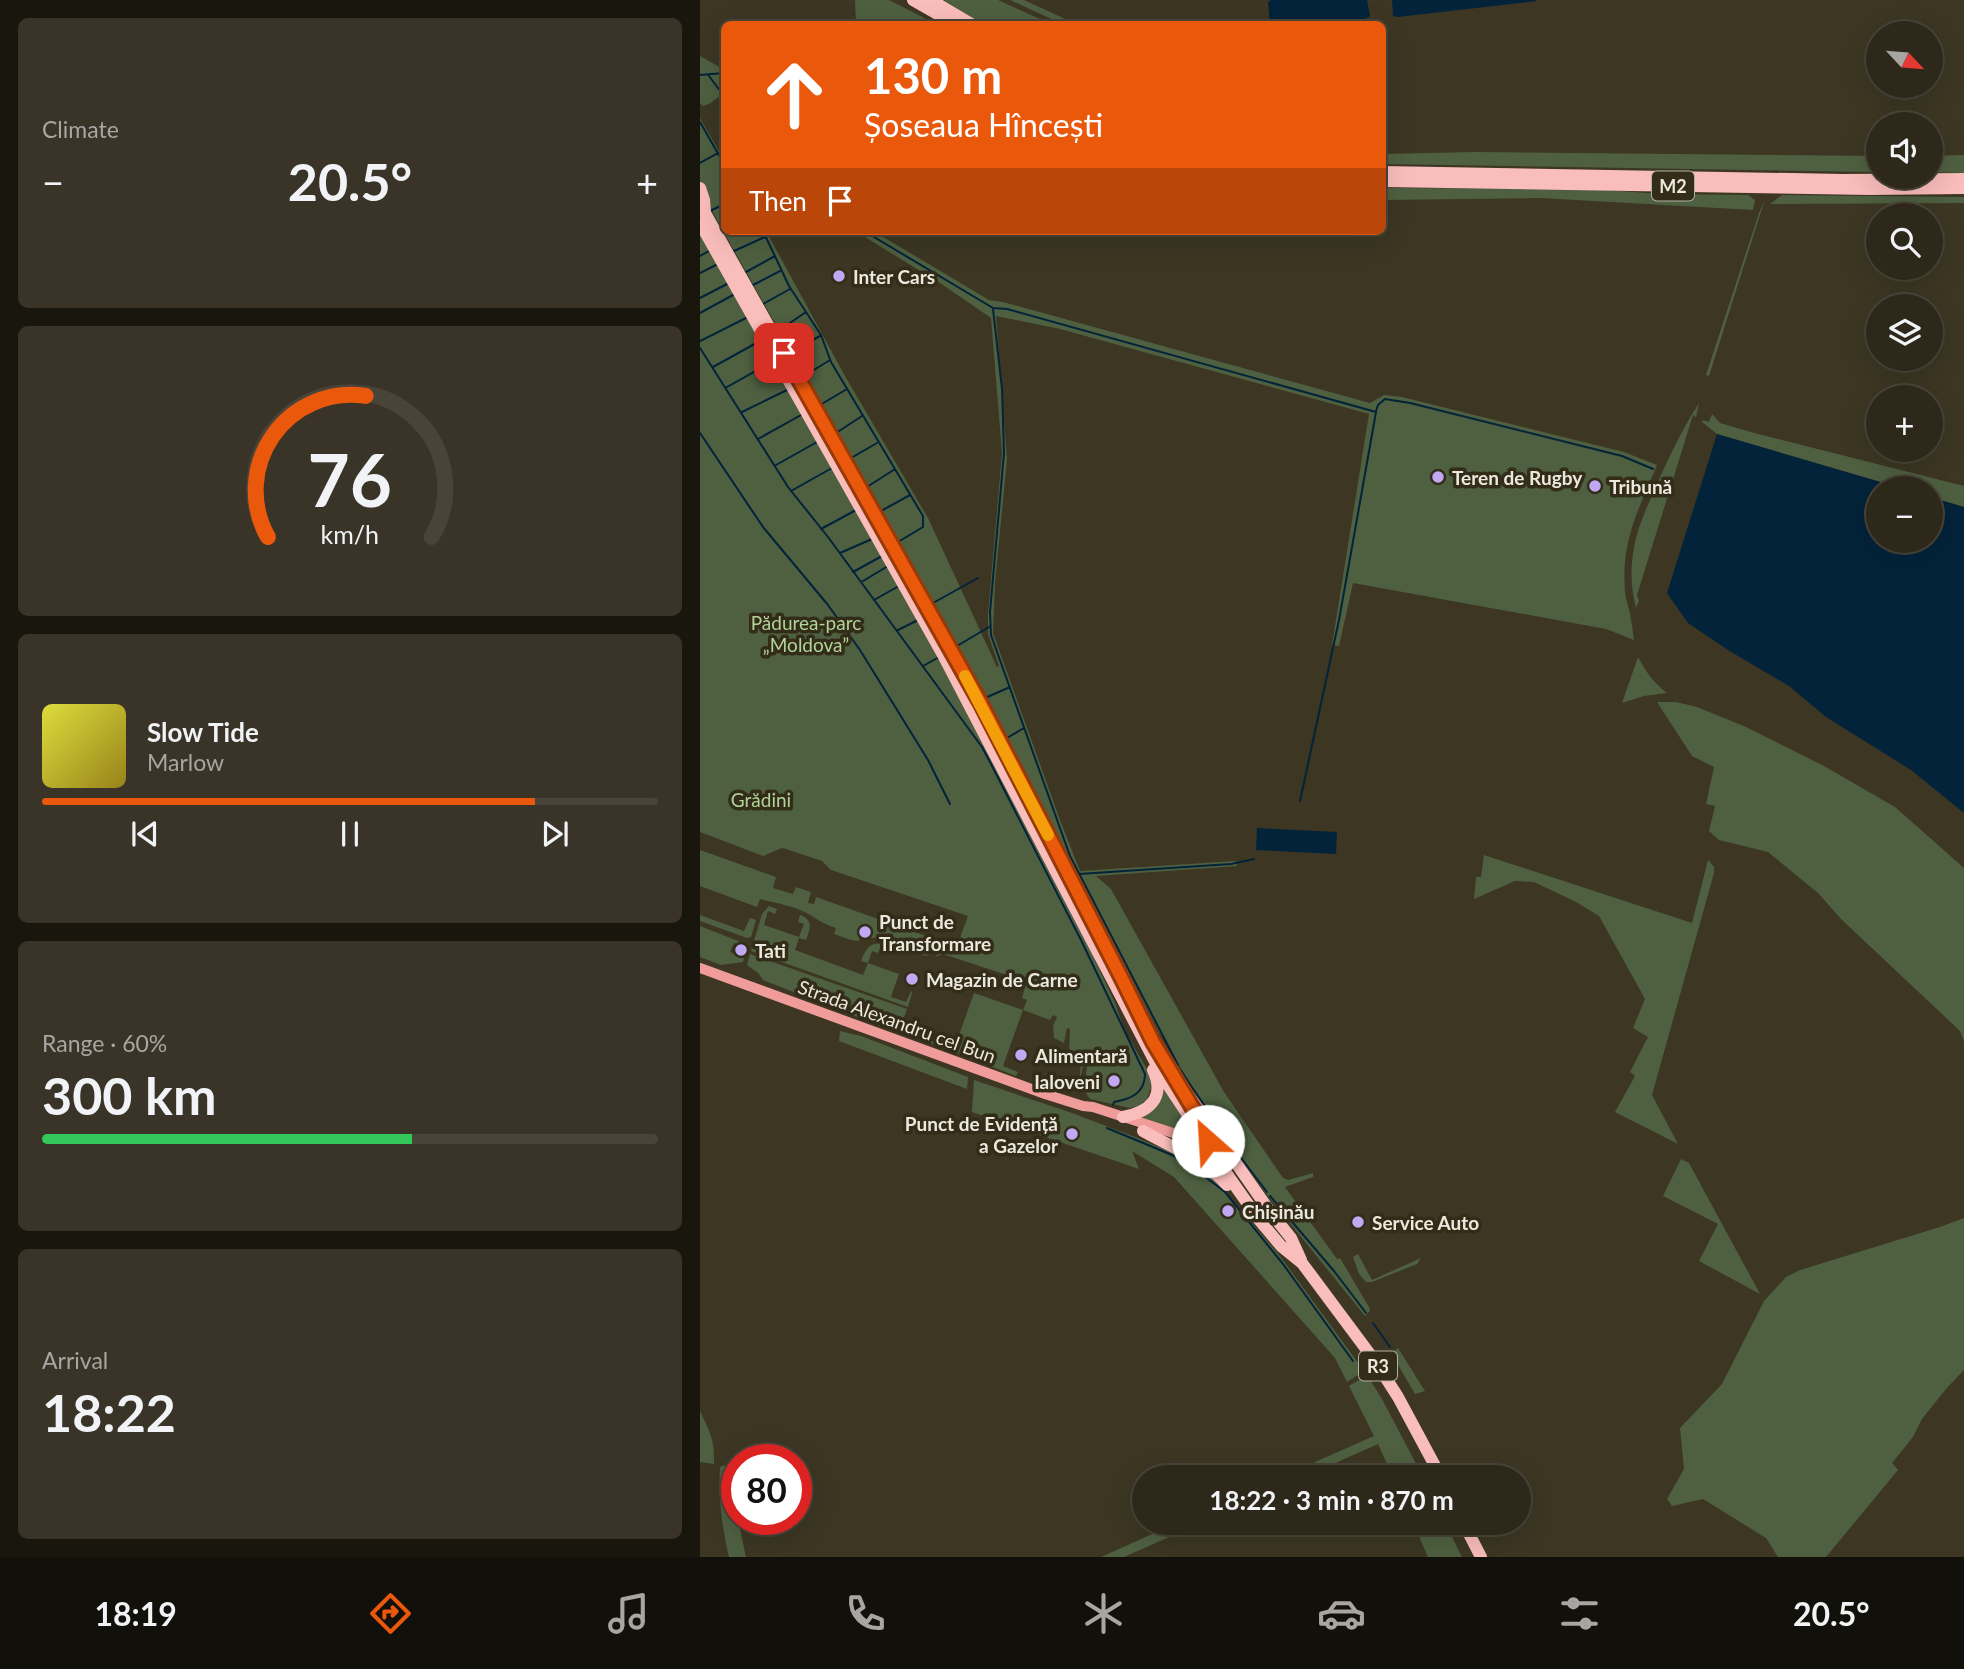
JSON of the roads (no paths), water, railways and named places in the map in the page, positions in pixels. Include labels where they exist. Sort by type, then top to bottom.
[{"type":"highway","points":[[913,0],[950,21]]},
{"type":"highway","points":[[931,0],[966,21]]},
{"type":"highway","name":"M2","points":[[1386,172],[1843,180],[1964,179]]},
{"type":"highway","name":"M2","points":[[1386,181],[1964,190]]},
{"type":"highway","points":[[700,188],[704,200],[702,213]]},
{"type":"highway","name":"R3","points":[[702,213],[942,653],[1164,1079],[1208,1142],[1220,1151],[1261,1205],[1281,1246],[1302,1263],[1375,1361],[1435,1465]]},
{"type":"highway","name":"R3","points":[[702,213],[980,702],[1171,1075],[1209,1135],[1208,1142]]},
{"type":"highway","name":"R3","points":[[1076,909],[1101,969],[1156,1078],[1157,1094],[1150,1105],[1140,1112],[1123,1117]]},
{"type":"highway","name":"R3","points":[[1143,1021],[1187,1094],[1265,1212]]},
{"type":"highway","points":[[1208,1125],[1211,1132],[1208,1142]]},
{"type":"highway","name":"R3","points":[[1143,1131],[1206,1166],[1226,1183],[1250,1213],[1265,1212]]},
{"type":"highway","points":[[1470,1535],[1481,1557]]},
{"type":"main road","name":"Strada Alexandru cel Bun","points":[[700,968],[1024,1087],[1208,1142]]},
{"type":"main road","name":"Strada Alexandru cel Bun","points":[[1083,1106],[1091,1112],[1143,1131],[1154,1132],[1196,1147],[1201,1148],[1208,1142]]},
{"type":"water","points":[[1367,0],[1370,16],[1357,21],[1270,21],[1268,2]]},
{"type":"water","points":[[1392,0],[1536,1],[1398,17],[1393,16]]},
{"type":"water","points":[[1717,434],[1866,478],[1866,553],[1943,553],[1943,501],[1964,507],[1964,813],[1911,770],[1826,717],[1789,686],[1688,623],[1667,593]]},
{"type":"water","points":[[1257,828],[1337,832],[1336,854],[1256,850]]},
{"type":"waterway","points":[[700,75],[721,73]]},
{"type":"waterway","points":[[709,76],[721,92]]},
{"type":"waterway","points":[[700,122],[721,159]]},
{"type":"waterway","points":[[700,163],[718,153]]},
{"type":"waterway","points":[[710,211],[721,206]]},
{"type":"waterway","points":[[765,235],[789,286],[821,335],[831,362],[923,516],[923,527],[898,542]]},
{"type":"waterway","points":[[871,235],[993,308],[1007,309],[1376,412],[1339,620],[1300,801]]},
{"type":"waterway","points":[[734,251],[765,237]]},
{"type":"waterway","points":[[700,256],[709,251]]},
{"type":"waterway","points":[[746,272],[775,256]]},
{"type":"waterway","points":[[700,273],[716,265]]},
{"type":"waterway","points":[[753,285],[780,271]]},
{"type":"waterway","points":[[700,298],[727,284]]},
{"type":"waterway","points":[[763,304],[790,289]]},
{"type":"waterway","points":[[700,313],[733,295]]},
{"type":"waterway","points":[[993,309],[1002,389],[1004,453],[990,612],[991,635],[1070,856],[1178,1065]]},
{"type":"waterway","points":[[778,331],[806,312]]},
{"type":"waterway","points":[[700,341],[746,318]]},
{"type":"waterway","points":[[791,352],[820,336]]},
{"type":"waterway","points":[[713,367],[760,341]]},
{"type":"waterway","points":[[700,348],[788,487],[828,537],[982,747],[1081,940],[1145,1074],[1143,1086],[1136,1094],[1114,1102],[1113,1105]]},
{"type":"waterway","points":[[804,376],[830,360]]},
{"type":"waterway","points":[[727,387],[772,362]]},
{"type":"waterway","points":[[820,405],[847,389]]},
{"type":"waterway","points":[[742,412],[787,390]]},
{"type":"waterway","points":[[1376,411],[1385,399],[1410,403],[1622,456],[1653,469]]},
{"type":"waterway","points":[[758,439],[801,415]]},
{"type":"waterway","points":[[836,433],[862,416]]},
{"type":"waterway","points":[[700,433],[763,527],[828,605],[860,650],[928,760],[950,804]]},
{"type":"waterway","points":[[776,465],[817,442]]},
{"type":"waterway","points":[[851,458],[877,443]]},
{"type":"waterway","points":[[791,491],[832,468]]},
{"type":"waterway","points":[[867,487],[895,469]]},
{"type":"waterway","points":[[881,511],[910,495]]},
{"type":"waterway","points":[[821,529],[856,510]]},
{"type":"waterway","points":[[840,553],[872,539]]},
{"type":"waterway","points":[[853,572],[882,556]]},
{"type":"waterway","points":[[863,581],[888,566]]},
{"type":"waterway","points":[[933,603],[978,578]]},
{"type":"waterway","points":[[874,600],[899,586]]},
{"type":"waterway","points":[[898,630],[918,620]]},
{"type":"waterway","points":[[957,646],[989,627]]},
{"type":"waterway","points":[[923,666],[939,657]]},
{"type":"waterway","points":[[985,698],[1010,687]]},
{"type":"waterway","points":[[1007,738],[1024,728]]},
{"type":"waterway","points":[[1079,874],[1231,864],[1254,859]]},
{"type":"waterway","points":[[1181,1071],[1234,1149]]},
{"type":"waterway","points":[[1107,1128],[1172,1155],[1225,1192],[1283,1264],[1353,1361]]},
{"type":"waterway","points":[[1238,1154],[1267,1192]]},
{"type":"waterway","points":[[1270,1196],[1366,1313]]},
{"type":"waterway","points":[[1373,1323],[1390,1347]]},
{"type":"place","name":"Inter Cars","points":[[839,276]]},
{"type":"place","name":"Teren de Rugby","points":[[1438,477]]},
{"type":"place","name":"Tribună","points":[[1595,486]]},
{"type":"place","name":"Punct de Transformare","points":[[865,932]]},
{"type":"place","name":"Tati","points":[[741,950]]},
{"type":"place","name":"Magazin de Carne","points":[[912,979]]},
{"type":"place","name":"Alimentară","points":[[1021,1055]]},
{"type":"place","name":"Ialoveni","points":[[1114,1081]]},
{"type":"place","name":"Punct de Evidență a Gazelor","points":[[1072,1134]]},
{"type":"place","name":"Chișinău","points":[[1228,1211]]},
{"type":"place","name":"Service Auto","points":[[1358,1222]]},
{"type":"park label","name":"Pădurea-parc „Moldova”","points":[[806,633]]},
{"type":"park label","name":"Grădini","points":[[761,799]]}]
